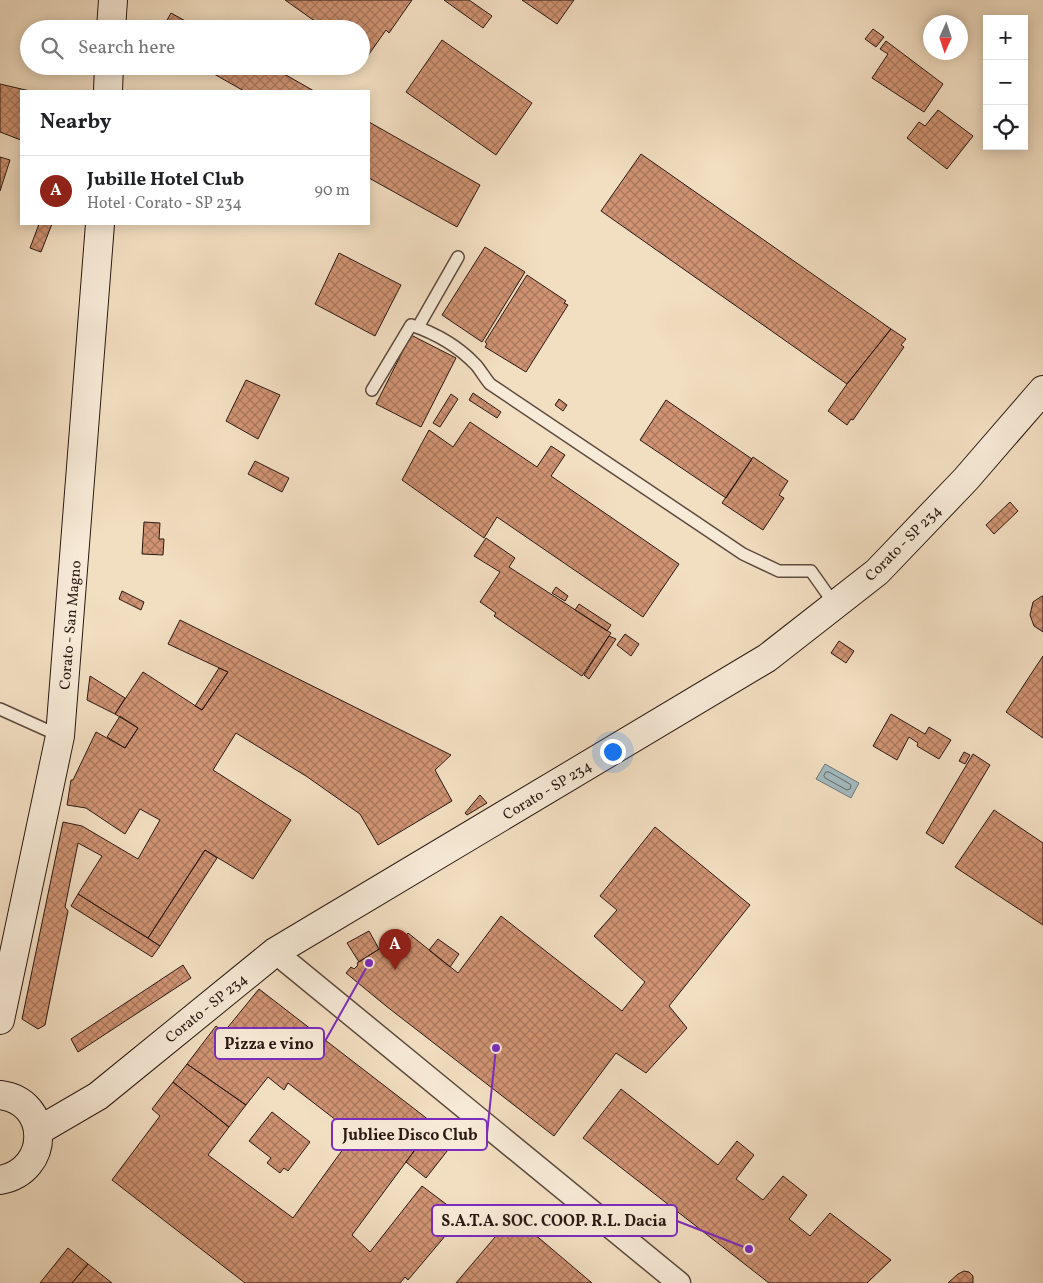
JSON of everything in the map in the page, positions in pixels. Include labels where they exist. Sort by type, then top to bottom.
[{"type":"main road","points":[[112,20],[113,0]]},
{"type":"main road","points":[[108,90],[109,75]]},
{"type":"main road","name":"Corato - San Magno","points":[[0,1020],[60,736],[100,225]]},
{"type":"main road","name":"Corato - SP 234","points":[[38,1131],[98,1096],[275,952],[766,658],[877,572],[966,479],[1043,390]]},
{"type":"main road","points":[[0,1095],[13,1098],[30,1111],[35,1121],[39,1141],[32,1160],[18,1175],[0,1180]]},
{"type":"street","points":[[275,952],[679,1283]]},
{"type":"lane","points":[[418,327],[458,257]]},
{"type":"lane","points":[[372,390],[411,325],[418,327],[453,345],[476,365],[490,384],[743,554],[779,571],[811,571],[835,605]]},
{"type":"lane","points":[[0,709],[60,736]]},
{"type":"water","points":[[825,764],[859,783],[851,798],[816,779]]},
{"type":"building","points":[[285,0],[412,0],[389,33],[386,30],[370,53],[370,20],[313,20]]},
{"type":"building","points":[[444,0],[469,0],[492,16],[483,28]]},
{"type":"building","points":[[522,0],[574,0],[557,24]]},
{"type":"building","points":[[171,13],[184,20],[167,20]]},
{"type":"building","points":[[873,29],[884,37],[876,47],[865,39]]},
{"type":"building","points":[[442,40],[532,103],[496,155],[406,92]]},
{"type":"building","points":[[886,41],[943,84],[924,112],[872,78],[888,54],[880,49]]},
{"type":"building","points":[[216,75],[286,75],[312,90],[242,90]]},
{"type":"building","points":[[0,84],[26,90],[20,90],[20,140],[0,132]]},
{"type":"building","points":[[938,110],[973,136],[947,169],[907,138],[919,122],[925,126]]},
{"type":"building","points":[[370,123],[480,185],[457,227],[370,179]]},
{"type":"building","points":[[641,154],[891,329],[847,384],[601,211]]},
{"type":"building","points":[[0,157],[10,160],[0,191]]},
{"type":"building","points":[[39,225],[52,225],[41,252],[30,248]]},
{"type":"building","points":[[485,247],[525,272],[482,342],[442,315]]},
{"type":"building","points":[[339,253],[401,285],[375,336],[315,304]]},
{"type":"building","points":[[527,275],[566,301],[564,303],[568,305],[526,372],[485,347],[487,344],[485,342]]},
{"type":"building","points":[[891,329],[906,339],[901,345],[904,347],[853,420],[851,419],[847,425],[828,411]]},
{"type":"building","points":[[411,335],[456,358],[421,427],[376,404]]},
{"type":"building","points":[[246,380],[280,395],[258,439],[226,421]]},
{"type":"building","points":[[473,393],[501,412],[497,418],[469,400]]},
{"type":"building","points":[[451,394],[458,399],[440,427],[433,423]]},
{"type":"building","points":[[559,399],[567,405],[563,411],[555,405]]},
{"type":"building","points":[[666,400],[752,459],[726,498],[640,440]]},
{"type":"building","points":[[470,422],[537,467],[551,446],[565,455],[551,476],[679,564],[643,617],[497,517],[484,538],[402,480],[429,430],[453,447]]},
{"type":"building","points":[[753,457],[788,481],[779,495],[784,498],[763,530],[722,503]]},
{"type":"building","points":[[255,461],[289,478],[282,492],[248,474]]},
{"type":"building","points":[[1010,502],[1018,511],[994,534],[986,525]]},
{"type":"building","points":[[144,522],[160,523],[159,539],[164,539],[163,555],[142,554]]},
{"type":"building","points":[[486,538],[515,558],[509,567],[611,633],[582,676],[494,616],[496,613],[480,602],[500,572],[474,556]]},
{"type":"building","points":[[556,587],[568,596],[565,601],[552,593]]},
{"type":"building","points":[[122,591],[144,602],[141,610],[119,599]]},
{"type":"building","points":[[1042,596],[1043,632],[1034,626],[1030,615],[1033,602]]},
{"type":"building","points":[[579,604],[611,625],[607,631],[575,610]]},
{"type":"building","points":[[180,620],[451,755],[435,770],[452,801],[378,845],[360,814],[306,776],[236,733],[213,770],[291,820],[253,879],[205,850],[148,938],[78,894],[102,856],[78,843],[65,907],[68,911],[45,1025],[38,1029],[22,1019],[63,822],[82,826],[138,859],[160,820],[140,809],[125,834],[86,808],[67,805],[71,780],[73,780],[96,732],[125,748],[138,728],[115,714],[143,672],[202,710],[228,672],[168,644]]},
{"type":"building","points":[[625,634],[639,644],[631,656],[617,645]]},
{"type":"building","points":[[609,636],[616,639],[589,679],[584,675]]},
{"type":"building","points":[[839,641],[854,651],[846,663],[831,653]]},
{"type":"building","points":[[1043,656],[1043,738],[1006,712]]},
{"type":"building","points":[[219,668],[228,672],[202,710],[195,706]]},
{"type":"building","points":[[90,676],[125,698],[115,714],[87,700]]},
{"type":"building","points":[[891,714],[925,734],[929,727],[951,740],[939,759],[917,746],[918,743],[909,737],[897,760],[873,746]]},
{"type":"building","points":[[120,716],[138,728],[125,748],[107,737]]},
{"type":"building","points":[[964,752],[970,755],[965,764],[959,761]]},
{"type":"building","points":[[973,754],[990,765],[943,844],[926,833]]},
{"type":"building","points":[[480,795],[487,803],[467,815],[465,813]]},
{"type":"building","points":[[994,810],[1043,843],[1043,925],[955,867]]},
{"type":"building","points":[[655,827],[750,905],[669,1006],[687,1028],[646,1073],[616,1053],[554,1136],[346,973],[351,967],[354,969],[358,965],[357,963],[400,936],[404,939],[408,933],[458,973],[501,916],[622,1011],[645,982],[594,936],[617,910],[600,896]]},
{"type":"building","points":[[205,850],[217,858],[160,946],[148,938]]},
{"type":"building","points":[[78,894],[160,946],[152,957],[71,906]]},
{"type":"building","points":[[369,931],[379,949],[359,962],[347,943]]},
{"type":"building","points":[[438,939],[459,954],[450,967],[429,950]]},
{"type":"building","points":[[183,965],[191,978],[78,1052],[71,1039]]},
{"type":"building","points":[[259,989],[434,1124],[352,1235],[370,1252],[422,1186],[462,1216],[408,1280],[405,1277],[400,1283],[245,1283],[112,1180],[160,1116],[152,1109],[173,1082],[229,1127],[208,1155],[293,1218],[354,1134],[288,1083],[284,1090],[268,1077],[246,1105],[187,1064],[216,1026],[224,1032]]},
{"type":"building","points":[[187,1064],[246,1105],[229,1127],[173,1082]]},
{"type":"building","points":[[621,1089],[718,1165],[737,1141],[754,1155],[736,1179],[763,1200],[783,1176],[807,1195],[789,1219],[810,1236],[830,1213],[891,1260],[867,1283],[769,1283],[583,1138]]},
{"type":"building","points":[[272,1112],[310,1142],[288,1171],[284,1168],[280,1173],[267,1163],[271,1158],[249,1141]]},
{"type":"building","points":[[434,1124],[455,1141],[426,1178],[406,1162]]},
{"type":"building","points":[[513,1216],[592,1283],[456,1283]]},
{"type":"building","points":[[68,1248],[88,1264],[72,1283],[40,1283]]},
{"type":"building","points":[[88,1264],[112,1283],[72,1283]]},
{"type":"building","points":[[964,1271],[969,1272],[973,1276],[973,1283],[948,1283],[958,1274]]},
{"type":"place","name":"Pizza e vino","points":[[369,963]]},
{"type":"place","name":"Jubille Hotel Club","points":[[395,970]]},
{"type":"place","name":"Jubliee Disco Club","points":[[496,1048]]},
{"type":"place","name":"S.A.T.A. SOC. COOP. R.L. Dacia","points":[[749,1249]]}]
